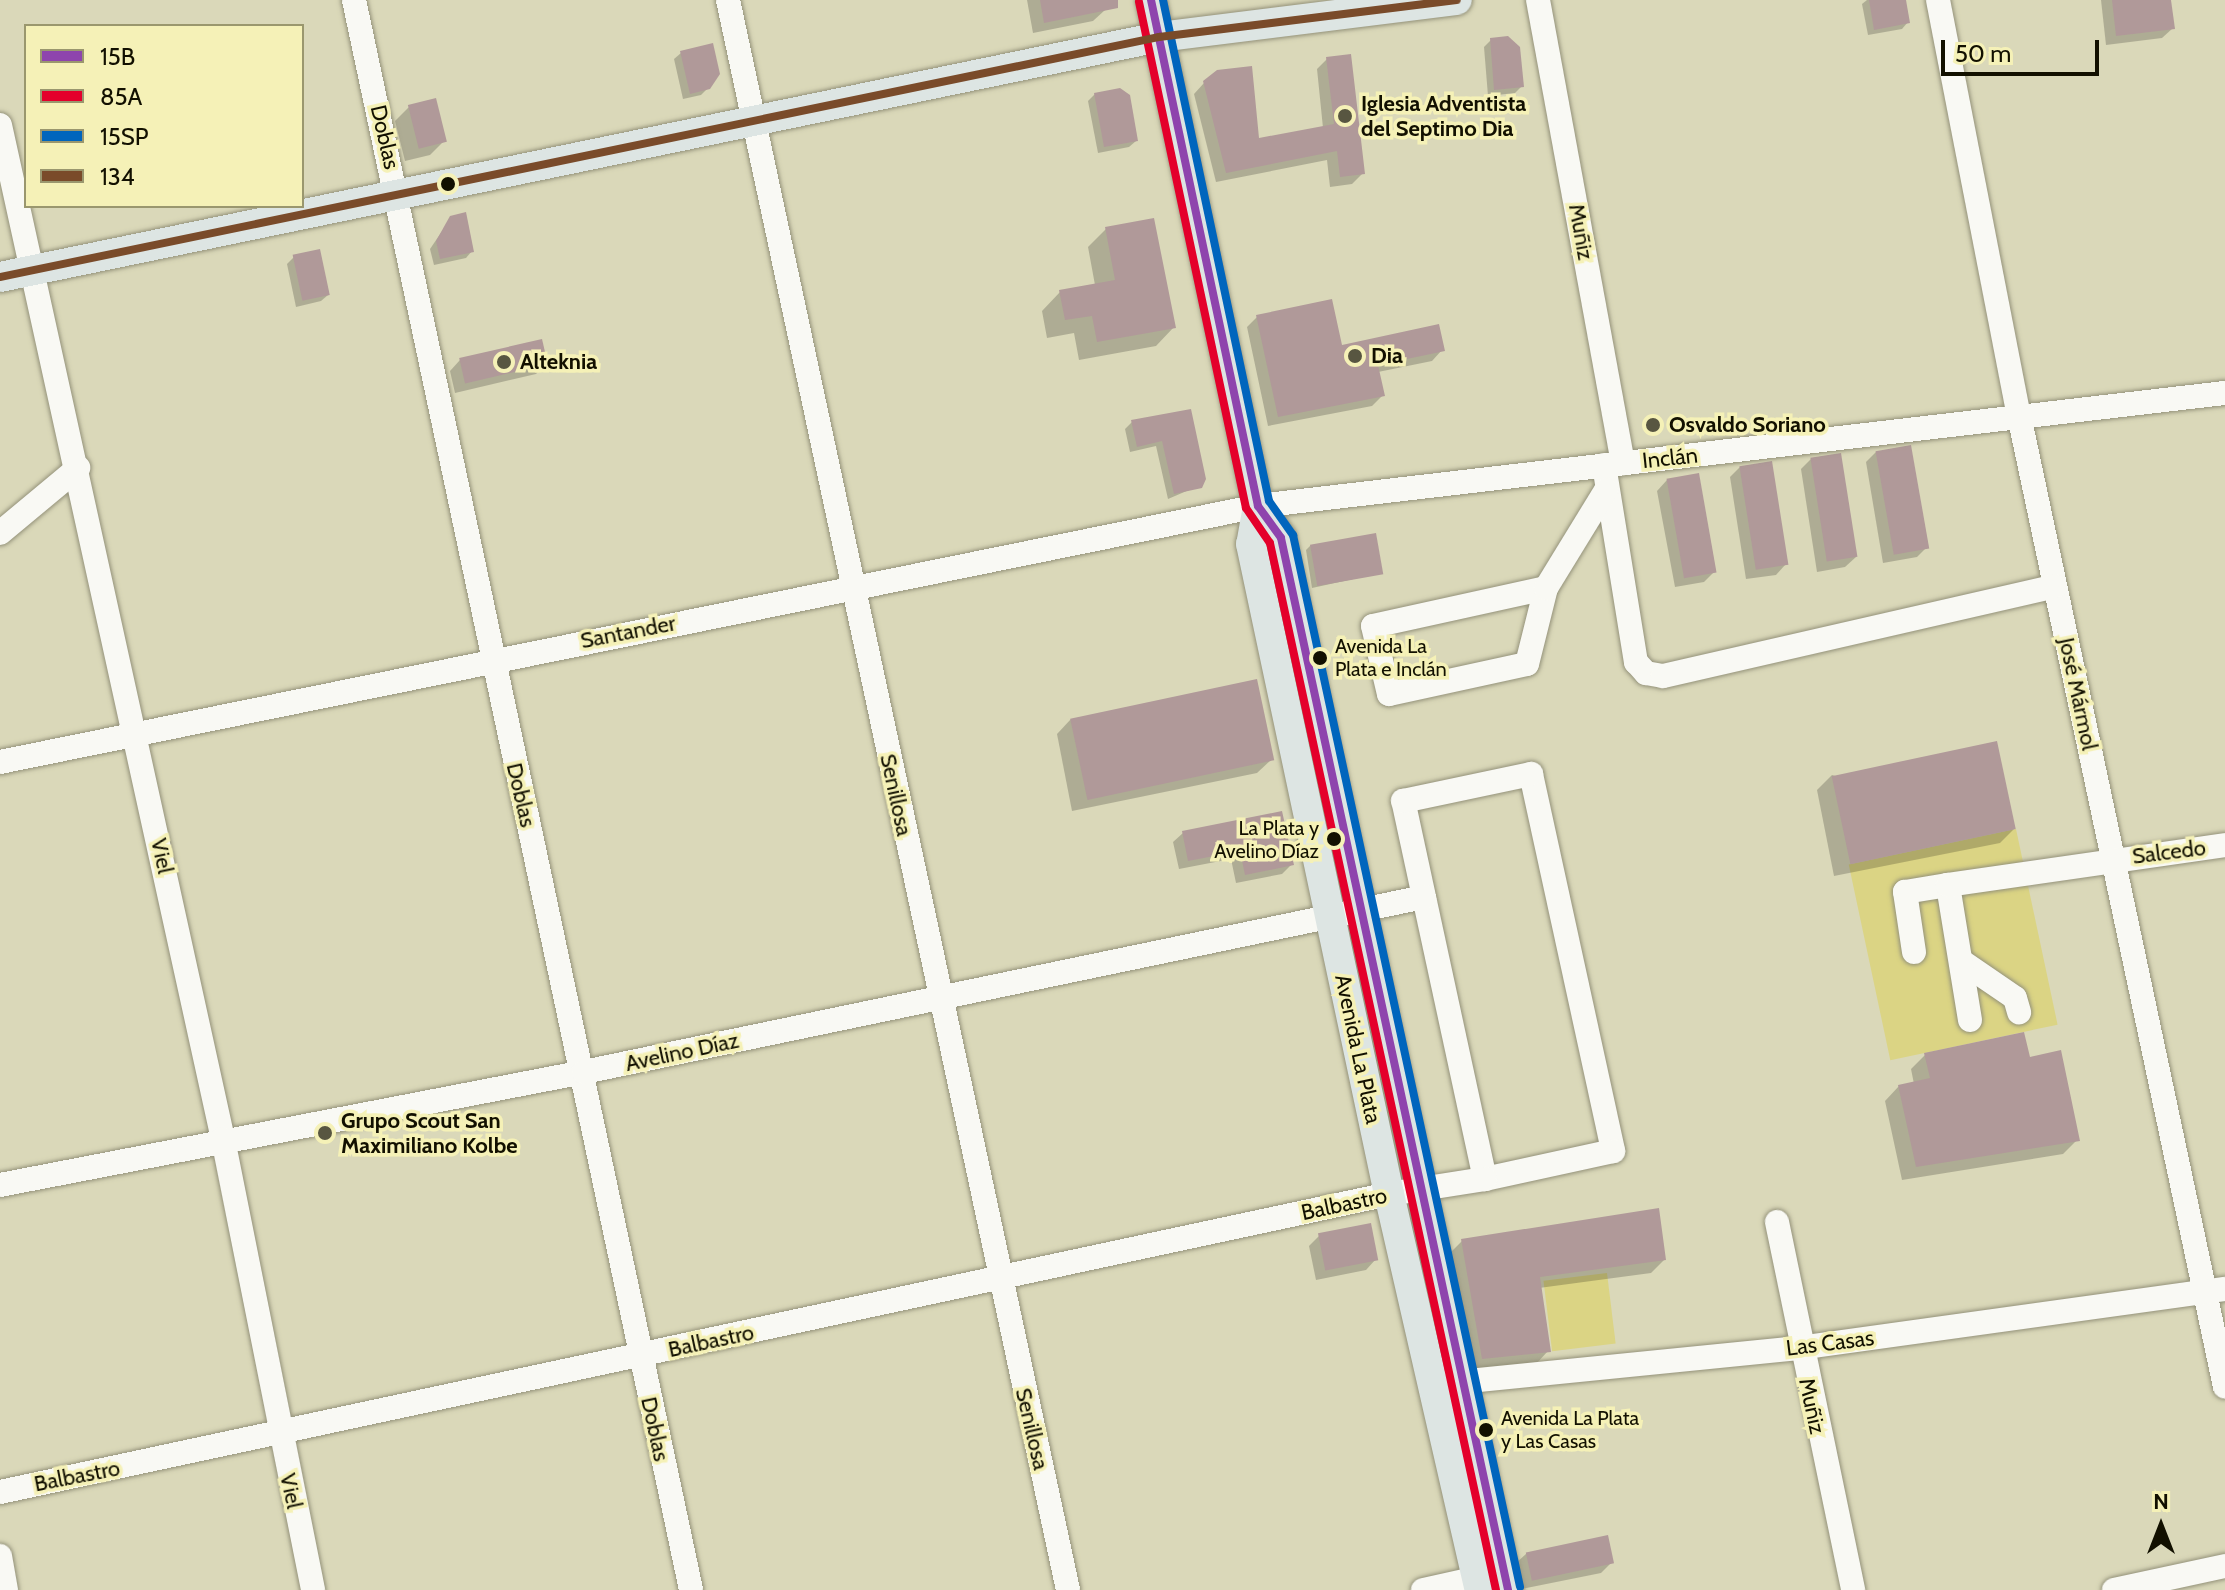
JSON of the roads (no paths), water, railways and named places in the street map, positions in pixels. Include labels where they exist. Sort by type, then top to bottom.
[{"type":"main road","name":"Avenida La Plata","points":[[1151,0],[1258,506],[1251,544],[1389,1194],[1448,1383]]},
{"type":"main road","points":[[0,277],[1159,37],[1457,0]]},
{"type":"main road","name":"Avenida La Plata","points":[[1258,506],[1281,538],[1362,910],[1421,1192],[1448,1383],[1492,1582]]},
{"type":"street","name":"Doblas","points":[[354,0],[398,196],[490,660],[584,1072],[639,1356],[691,1590]]},
{"type":"street","name":"Senillosa","points":[[728,0],[998,1279],[1068,1590]]},
{"type":"street","name":"Muñiz","points":[[1538,0],[1614,464],[1606,490],[1636,662],[1646,673],[1663,676],[2055,586]]},
{"type":"street","name":"José Mármol","points":[[1938,0],[2055,586],[2113,858],[2213,1290],[2225,1387]]},
{"type":"street","name":"Viel","points":[[0,125],[78,468],[223,1139],[279,1435],[313,1590]]},
{"type":"street","name":"Inclán","points":[[1258,506],[2020,420],[2225,393]]},
{"type":"street","points":[[0,533],[78,468]]},
{"type":"street","points":[[1546,588],[1373,626],[1389,694],[1527,664],[1546,588],[1606,490]]},
{"type":"street","name":"Santander","points":[[0,762],[1258,506]]},
{"type":"street","name":"Balbastro","points":[[0,1492],[279,1435],[1389,1194],[1421,1192],[1613,1151],[1531,774],[1403,801],[1424,897]]},
{"type":"street","name":"Salcedo","points":[[1914,952],[1905,892],[2113,858],[2225,845]]},
{"type":"street","points":[[1948,885],[1970,1020]]},
{"type":"street","points":[[1424,897],[1485,1179]]},
{"type":"street","name":"Avelino Díaz","points":[[0,1185],[223,1139],[584,1072],[1424,897]]},
{"type":"street","points":[[1961,961],[2015,998],[2019,1012]]},
{"type":"street","name":"Muñiz","points":[[1777,1222],[1799,1348],[1853,1590]]},
{"type":"street","name":"Las Casas","points":[[1448,1383],[1799,1348],[2213,1290]]},
{"type":"street","points":[[0,1556],[6,1590]]},
{"type":"street","points":[[2114,1590],[2225,1566]]},
{"type":"street","points":[[1423,1590],[1492,1582]]},
{"type":"place","name":"Iglesia Adventista del Septimo Dia","points":[[1345,116]]},
{"type":"place","name":"Dia","points":[[1355,356]]},
{"type":"place","name":"Alteknia","points":[[504,362]]},
{"type":"place","name":"Osvaldo Soriano","points":[[1653,425]]},
{"type":"place","name":"Avenida La Plata e Inclán","points":[[1320,658]]},
{"type":"place","name":"La Plata y Avelino Díaz","points":[[1334,839]]},
{"type":"place","name":"Grupo Scout San Maximiliano Kolbe","points":[[325,1133]]},
{"type":"place","name":"Avenida La Plata y Las Casas","points":[[1486,1430]]}]
